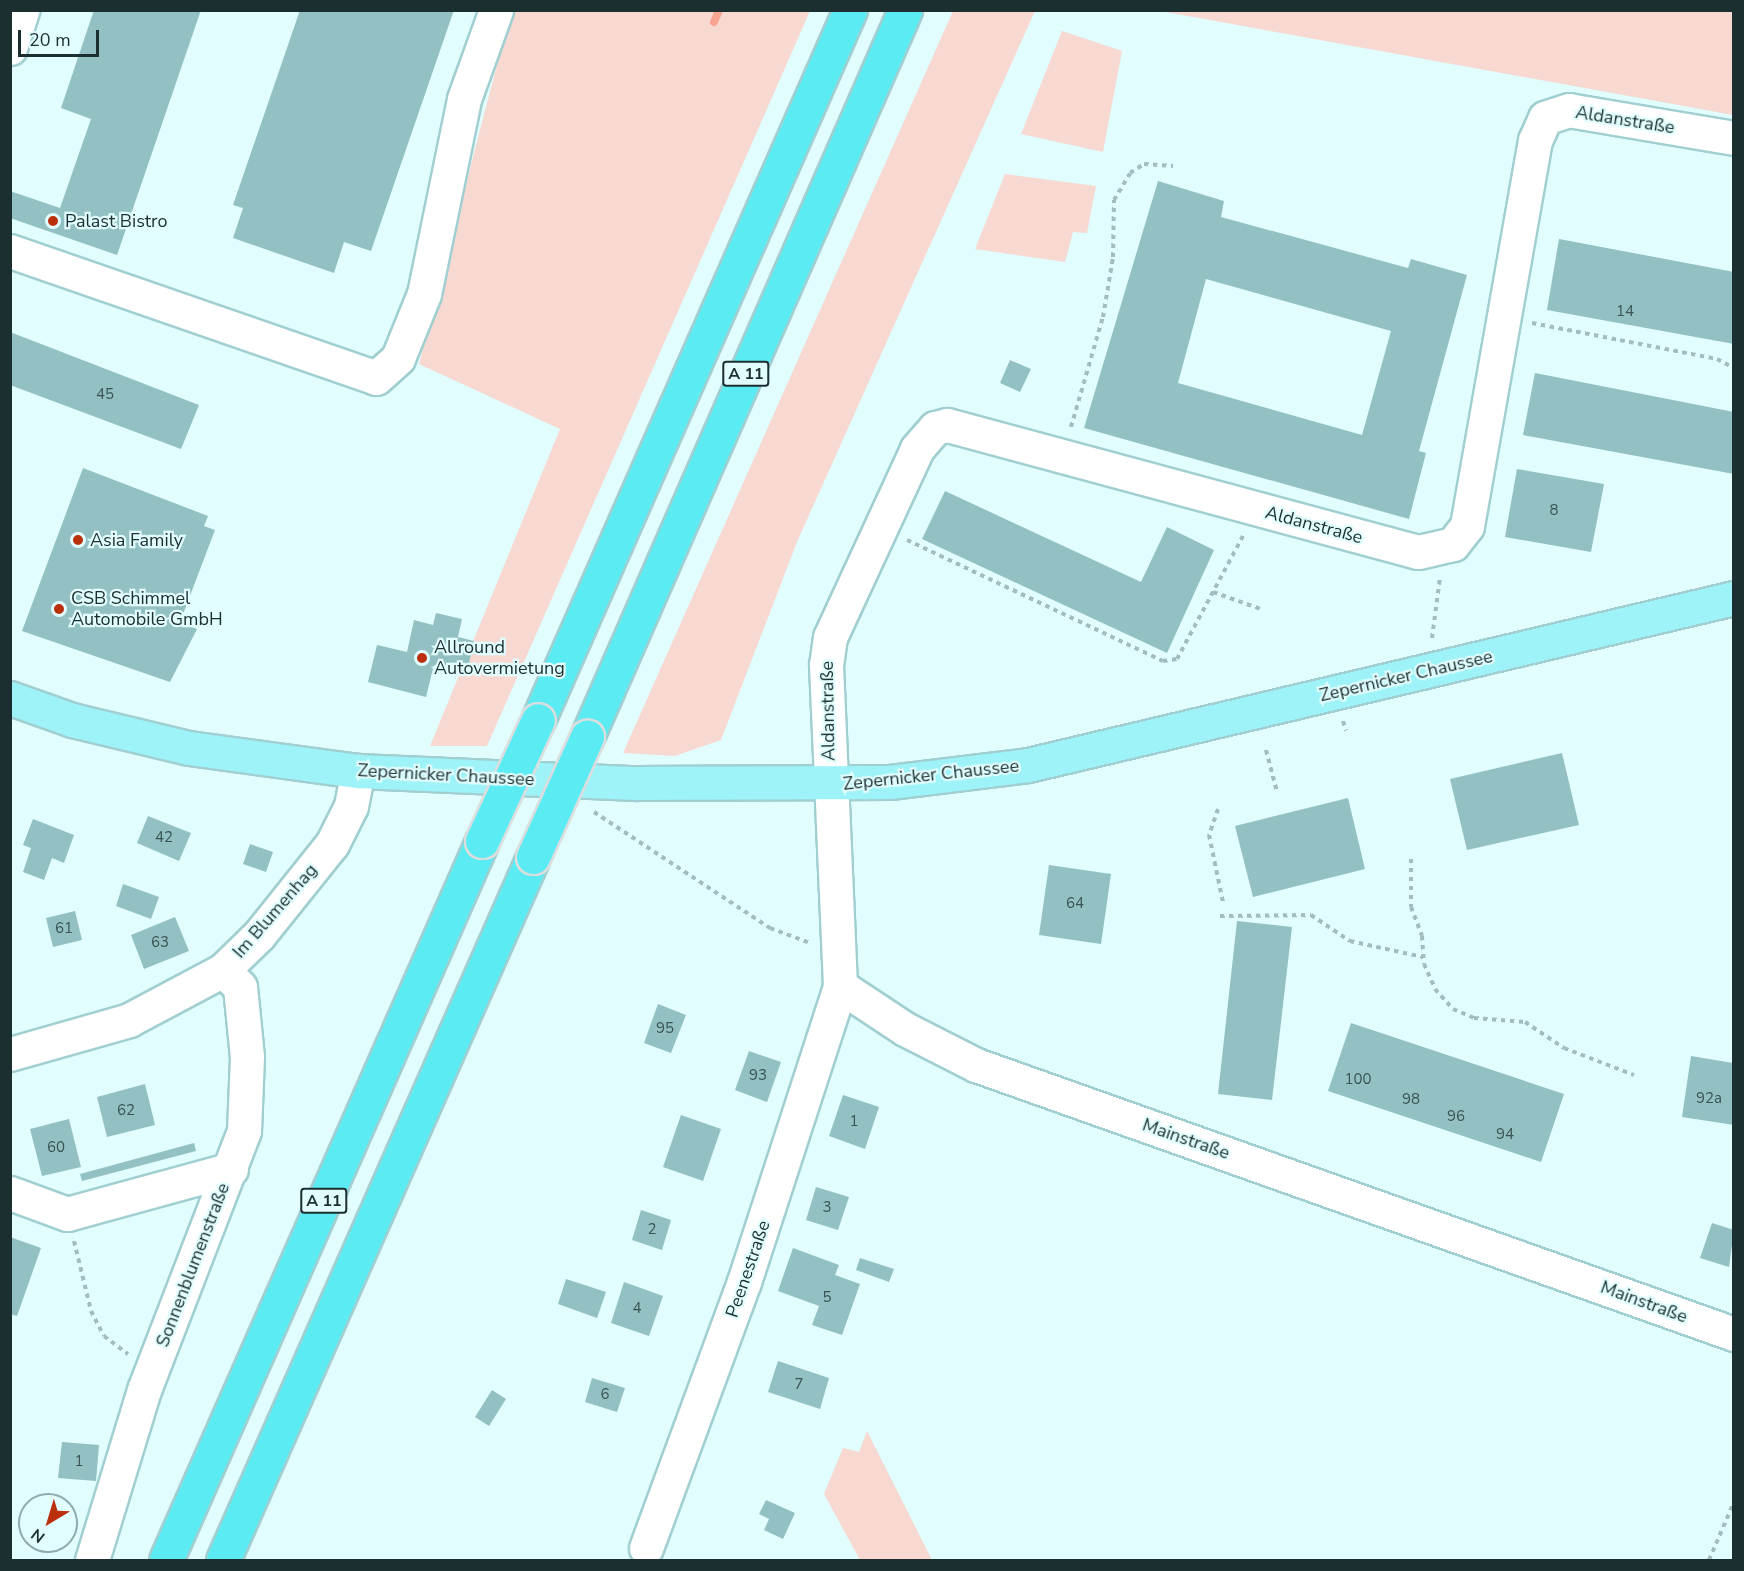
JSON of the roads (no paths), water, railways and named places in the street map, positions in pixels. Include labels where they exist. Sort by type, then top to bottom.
[{"type":"highway","name":"A 11","points":[[166,1560],[850,10]]},
{"type":"highway","name":"A 11","points":[[223,1560],[905,10]]},
{"type":"main road","name":"Zepernicker Chaussee","points":[[10,698],[72,720],[189,748],[358,771],[830,785],[1028,765],[1734,598]]},
{"type":"street","points":[[10,48],[22,10]]},
{"type":"street","points":[[10,251],[376,378],[399,358],[424,294],[464,99],[496,10]]},
{"type":"street","name":"Aldanstraße","points":[[830,785],[826,664],[831,637],[917,449],[935,428],[947,425],[978,432],[1418,552],[1453,544],[1467,526],[1534,140],[1545,118],[1569,110],[1734,138]]},
{"type":"street","name":"Im Blumenhag","points":[[10,1054],[129,1020],[223,970],[260,935],[332,844],[351,806],[358,771]]},
{"type":"street","points":[[830,785],[835,953],[840,986]]},
{"type":"street","name":"Sonnenblumenstraße","points":[[92,1560],[153,1367],[244,1131],[246,1057],[240,987],[223,970]]},
{"type":"street","name":"Mainstraße","points":[[840,986],[905,1029],[976,1065],[1734,1334]]},
{"type":"street","name":"Peenestraße","points":[[646,1548],[734,1311],[840,986]]},
{"type":"street","points":[[10,1193],[67,1214],[231,1169]]},
{"type":"waterway","points":[[714,22],[719,10]]},
{"type":"place","name":"Palast Bistro","points":[[53,221]]},
{"type":"place","name":"Asia Family","points":[[78,540]]},
{"type":"place","name":"CSB Schimmel Automobile GmbH","points":[[59,609]]},
{"type":"place","name":"Allround Autovermietung","points":[[422,658]]}]
